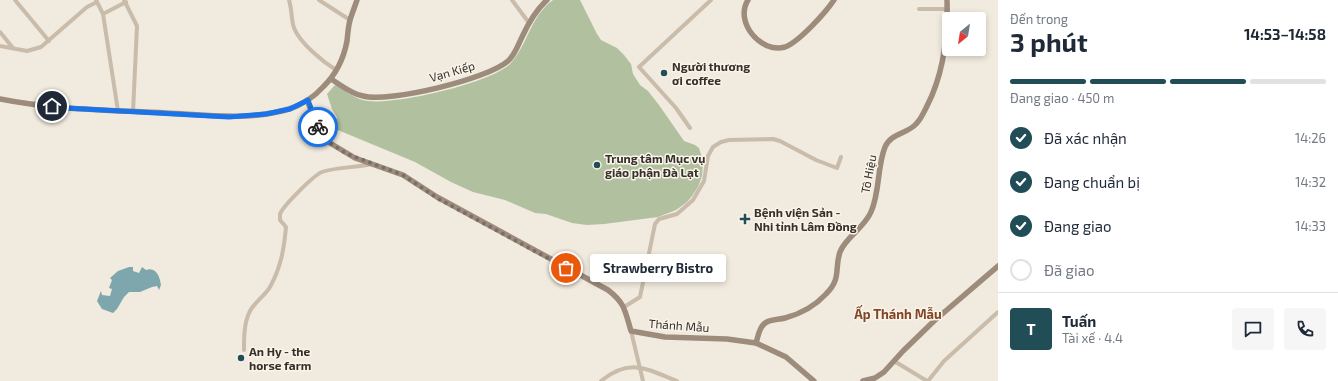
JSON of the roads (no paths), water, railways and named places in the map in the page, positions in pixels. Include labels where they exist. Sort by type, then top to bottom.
[{"type":"main road","points":[[0,99],[66,108],[229,117],[266,114],[290,109],[308,100],[324,87],[336,70],[347,43],[350,20],[357,0]]},
{"type":"main road","name":"Vạn Kiếp","points":[[331,78],[357,94],[370,98],[399,96],[452,83],[493,70],[508,61],[536,12],[547,0]]},
{"type":"main road","points":[[748,0],[743,15],[749,31],[762,43],[776,48],[792,44],[823,15],[834,0]]},
{"type":"main road","name":"Tô Hiệu","points":[[756,343],[760,329],[766,322],[793,316],[808,308],[826,294],[834,283],[838,273],[840,251],[844,244],[864,223],[874,205],[883,154],[887,143],[894,137],[914,126],[919,121],[929,102],[938,77],[945,47],[948,24],[947,0]]},
{"type":"main road","name":"Thánh Mẫu","points":[[308,100],[317,126],[330,143],[347,154],[403,175],[437,198],[591,281],[618,298],[624,307],[631,331],[665,337],[727,339],[756,343],[786,357],[814,381]]},
{"type":"main road","points":[[863,381],[880,374],[934,321],[998,266]]},
{"type":"street","points":[[15,0],[49,41]]},
{"type":"street","points":[[289,0],[294,29],[316,54],[336,70]]},
{"type":"street","points":[[319,0],[350,20]]},
{"type":"street","points":[[512,0],[529,23]]},
{"type":"street","points":[[690,128],[676,108],[638,67],[711,0]]},
{"type":"street","points":[[0,46],[27,51],[33,50],[49,41],[87,7],[97,1],[103,14],[118,111]]},
{"type":"street","points":[[103,14],[125,1],[137,26],[133,112]]},
{"type":"street","points":[[919,9],[948,10]]},
{"type":"street","points":[[0,32],[13,48]]},
{"type":"street","points":[[624,307],[640,297],[655,224],[659,220],[677,214],[693,200],[704,181],[708,156],[713,147],[721,142],[729,140],[773,139],[780,141],[816,160],[837,168],[841,157]]},
{"type":"street","points":[[244,350],[245,330],[249,312],[269,288],[279,268],[284,250],[286,227],[280,220],[280,213],[287,204],[320,173],[328,170],[371,164]]},
{"type":"street","points":[[894,361],[927,381],[944,361],[998,312]]},
{"type":"street","points":[[631,331],[643,381]]},
{"type":"street","points":[[601,381],[618,369],[640,366],[677,381]]},
{"type":"water","points":[[133,267],[133,271],[139,273],[142,267],[146,270],[149,269],[155,271],[161,285],[159,290],[157,286],[140,292],[129,292],[113,313],[102,309],[97,301],[101,291],[102,295],[110,296],[112,289],[109,288],[112,280],[110,278],[118,271]]},
{"type":"place","name":"Người thương ơi coffee","points":[[664,73]]},
{"type":"place","name":"Trung tâm Mục vụ giáo phận Đà Lạt","points":[[597,165]]},
{"type":"place","name":"Bệnh viện Sản - Nhi tỉnh Lâm Đồng","points":[[745,219]]},
{"type":"place","name":"Strawberry Bistro","points":[[566,268]]},
{"type":"place","name":"An Hy - the horse farm","points":[[241,358]]},
{"type":"district","name":"Ấp Thánh Mẫu","points":[[898,314]]}]
